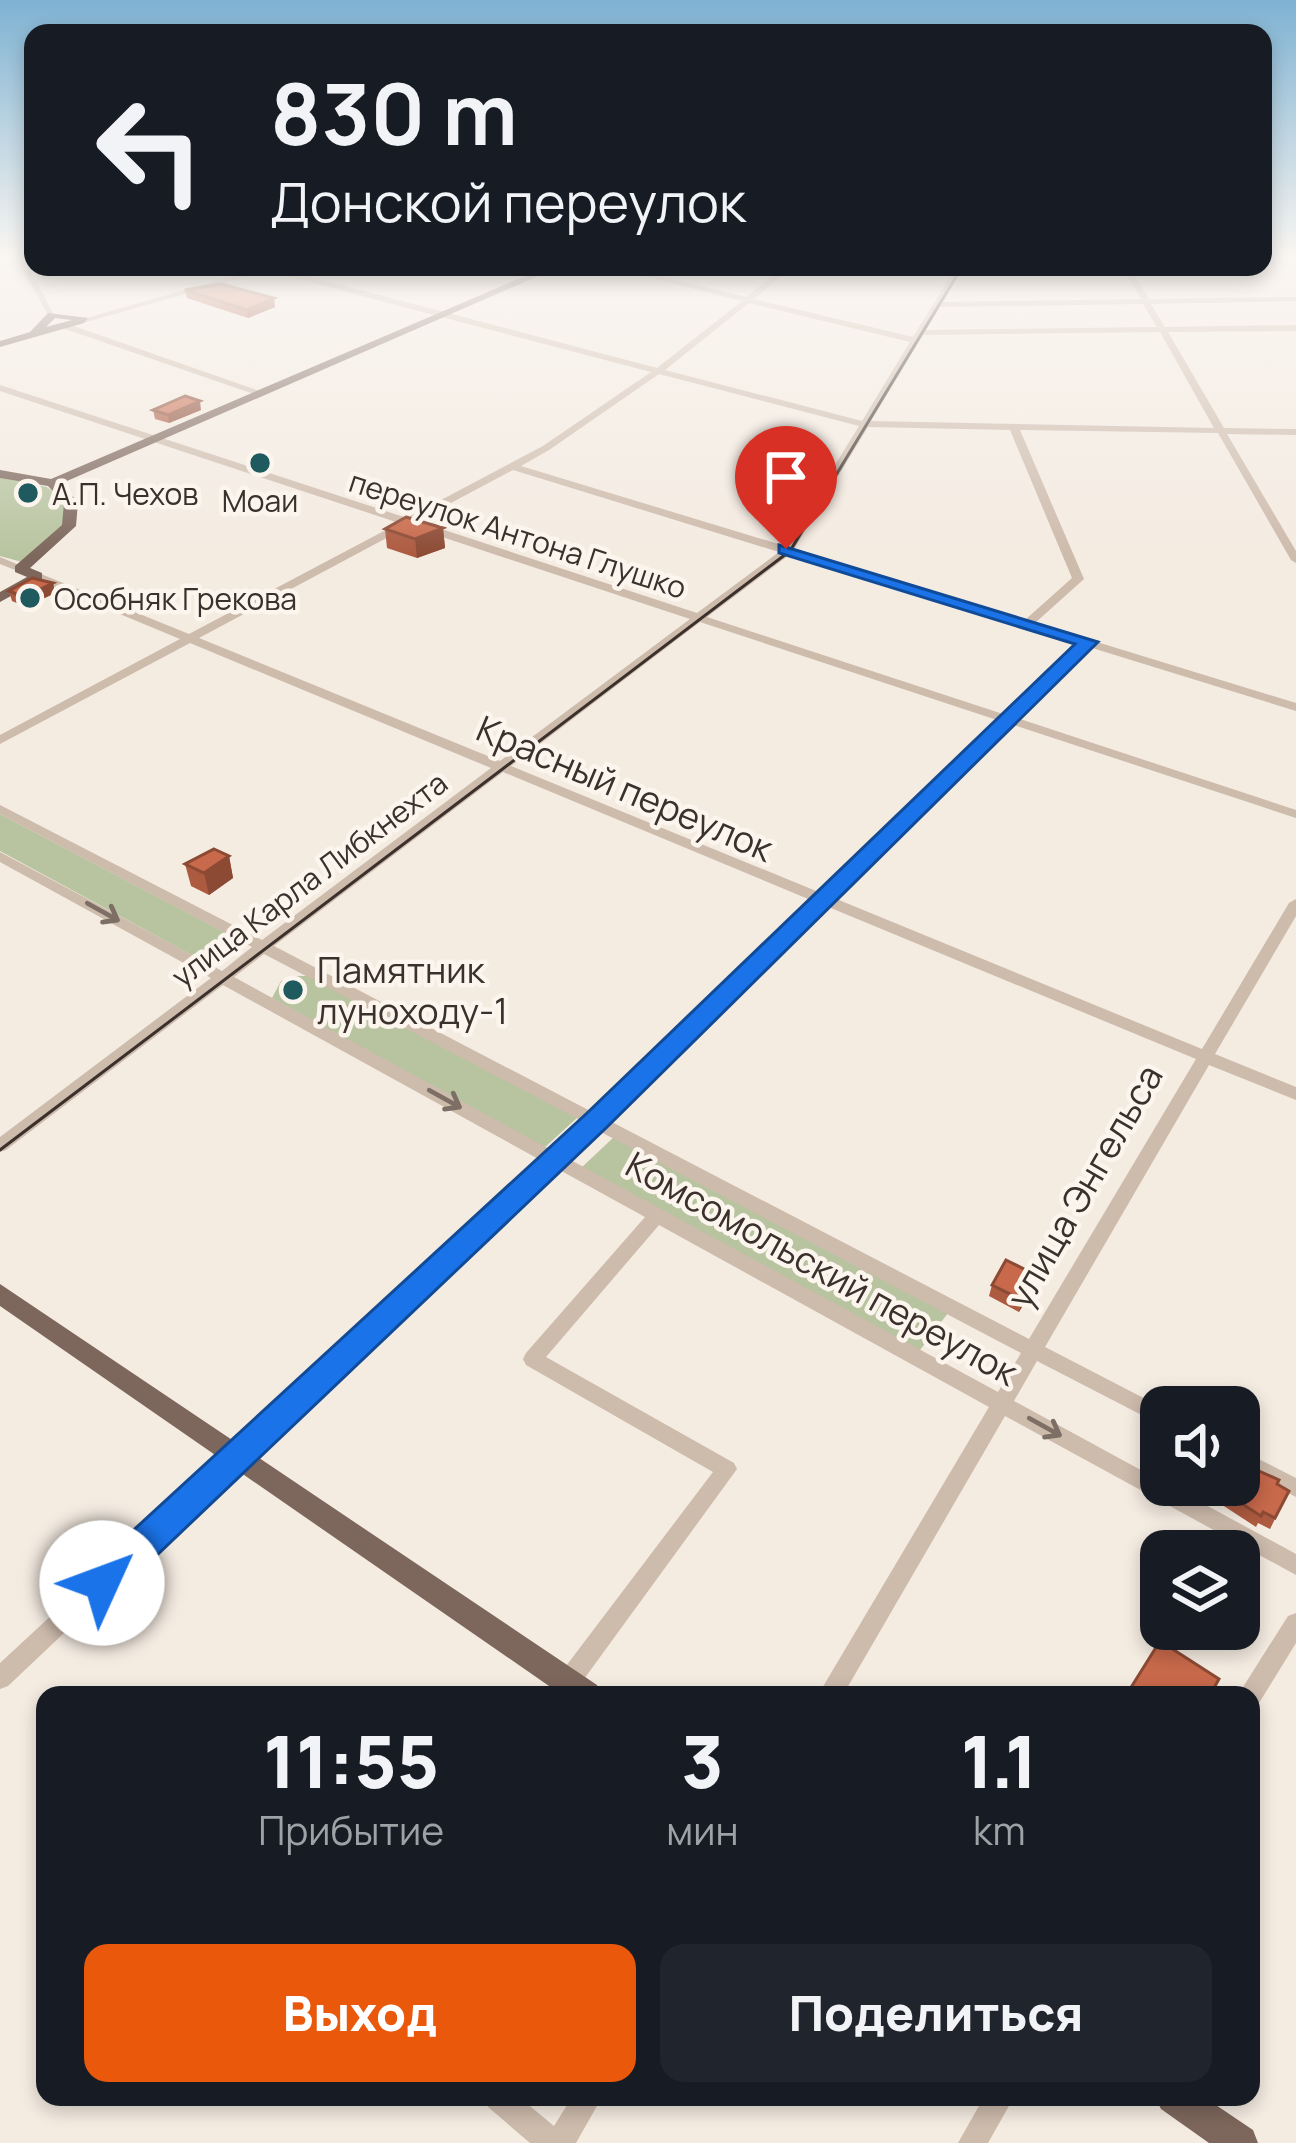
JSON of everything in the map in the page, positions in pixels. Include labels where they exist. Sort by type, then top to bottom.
[{"type":"main road","points":[[0,474],[52,483],[344,357]]},
{"type":"main road","points":[[20,569],[52,545],[73,518],[70,502],[52,483]]},
{"type":"main road","name":"Красный переулок","points":[[20,569],[38,576]]},
{"type":"main road","points":[[0,598],[38,576]]},
{"type":"main road","points":[[0,1293],[574,1686]]},
{"type":"main road","points":[[1186,2106],[1240,2143]]},
{"type":"street","points":[[149,357],[260,393]]},
{"type":"street","points":[[616,357],[863,424],[1296,431]]},
{"type":"street","points":[[0,740],[515,467],[676,357]]},
{"type":"street","name":"улица Карла Либкнехта","points":[[0,1146],[788,550],[903,357]]},
{"type":"street","points":[[1177,357],[1296,560]]},
{"type":"street","name":"переулок Антона Глушко","points":[[0,388],[1296,814]]},
{"type":"street","points":[[1015,428],[1078,579],[1028,623]]},
{"type":"street","points":[[515,467],[1296,707]]},
{"type":"street","name":"Красный переулок","points":[[0,560],[20,569]]},
{"type":"street","name":"Красный переулок","points":[[38,576],[1296,1094]]},
{"type":"street","points":[[0,1678],[596,1121],[1088,642]]},
{"type":"street","name":"Комсомольский переулок","points":[[0,809],[1140,1406]]},
{"type":"street","name":"Комсомольский переулок","points":[[0,856],[1296,1564]]},
{"type":"street","name":"улица Энгельса","points":[[835,1686],[1296,903]]},
{"type":"street","points":[[580,1686],[728,1468],[533,1359],[657,1215]]},
{"type":"street","points":[[1260,1469],[1296,1487]]},
{"type":"street","points":[[1257,1686],[1296,1624]]},
{"type":"street","points":[[509,2106],[556,2143],[582,2106]]},
{"type":"street","points":[[972,2143],[995,2106]]},
{"type":"green space","points":[[0,477],[47,487],[68,503],[67,524],[22,562],[0,556]]},
{"type":"green space","points":[[0,814],[245,943],[212,966],[0,851]]},
{"type":"green space","points":[[311,976],[578,1117],[543,1149],[272,998],[281,981]]},
{"type":"green space","points":[[615,1136],[948,1313],[917,1354],[580,1169]]},
{"type":"building","points":[[185,396],[200,401],[168,415],[153,410]]},
{"type":"building","points":[[406,517],[443,528],[415,539],[385,529]]},
{"type":"building","points":[[32,578],[53,583],[24,597],[9,591]]},
{"type":"building","points":[[214,849],[229,856],[204,873],[185,864]]},
{"type":"building","points":[[1006,1260],[1036,1275],[1022,1300],[992,1285]]},
{"type":"building","points":[[1260,1471],[1289,1491],[1275,1518],[1263,1512],[1261,1516],[1246,1506],[1260,1506]]},
{"type":"building","points":[[1154,1650],[1174,1650],[1219,1679],[1215,1686],[1132,1686]]},
{"type":"tram line","points":[[0,1150],[790,551],[907,357]]},
{"type":"place","name":"Моаи","points":[[260,463]]},
{"type":"place","name":"А.П. Чехов","points":[[28,493]]},
{"type":"place","name":"Особняк Грекова","points":[[30,598]]},
{"type":"place","name":"Памятник луноходу-1","points":[[293,990]]},
{"type":"route","points":[[102,1583],[596,1121],[1088,642],[786,549]]}]
